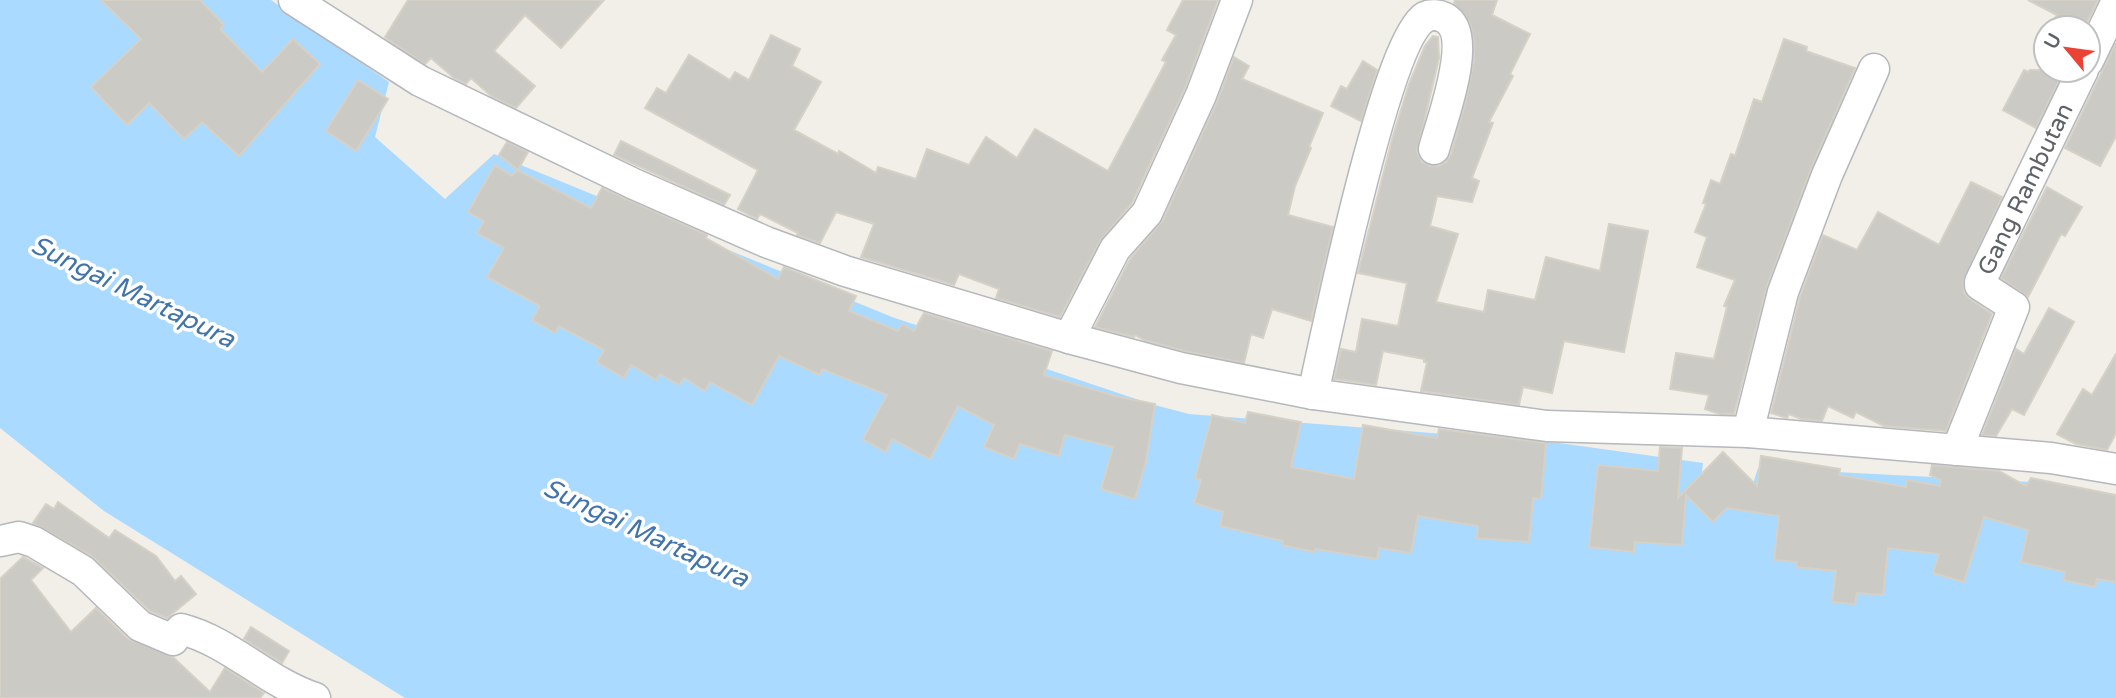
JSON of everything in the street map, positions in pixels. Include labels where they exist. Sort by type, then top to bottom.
[{"type":"street","points":[[294,0],[420,81],[635,184],[766,242],[845,271],[1069,338],[1181,368],[1313,394],[1547,426],[1748,432],[2051,458],[2116,469]]},
{"type":"street","points":[[1069,338],[1115,249],[1147,212],[1206,84],[1237,0]]},
{"type":"street","points":[[2102,32],[2116,4]]},
{"type":"street","points":[[1313,394],[1348,237],[1381,114],[1412,34],[1425,17],[1433,15],[1444,17],[1452,23],[1458,44],[1457,64],[1434,149]]},
{"type":"street","points":[[1748,432],[1783,292],[1827,174],[1874,69]]},
{"type":"street","name":"Gang Rambutan","points":[[1957,450],[2014,307],[1980,285],[1980,282],[2076,84]]},
{"type":"street","points":[[0,541],[19,537],[34,542],[83,571],[125,615],[140,626],[173,640],[181,629],[202,635],[223,645],[299,696]]},
{"type":"water","name":"Sungai Martapura","points":[[0,0],[271,0],[389,82],[375,137],[445,199],[494,154],[892,317],[1151,404],[1189,414],[1559,443],[1703,463],[1698,503],[1745,509],[1758,468],[2051,483],[2116,496],[2116,698],[405,698],[104,511],[0,428]]},
{"type":"building","points":[[101,0],[200,0],[224,25],[220,29],[262,72],[293,39],[320,64],[239,156],[202,122],[184,139],[149,103],[127,125],[91,87],[141,39]]},
{"type":"building","points":[[408,0],[604,0],[561,48],[525,15],[494,51],[535,86],[516,108],[491,96],[471,78],[466,84],[454,78],[431,58],[425,64],[385,37]]},
{"type":"building","points":[[1183,0],[1218,0],[1185,88],[1132,203],[1100,241],[1060,317],[996,298],[999,289],[959,274],[954,285],[861,257],[874,224],[836,212],[820,243],[797,235],[798,233],[760,214],[757,219],[738,209],[758,170],[645,108],[657,88],[666,93],[689,55],[730,80],[735,72],[749,80],[771,35],[800,49],[792,66],[821,82],[794,130],[838,154],[839,151],[876,173],[878,167],[916,179],[927,149],[969,165],[986,137],[1017,158],[1035,129],[1108,171],[1166,62],[1162,60],[1176,35],[1167,30]]},
{"type":"building","points":[[1455,0],[1497,0],[1492,15],[1530,34],[1510,74],[1513,76],[1489,122],[1493,123],[1472,178],[1479,181],[1472,202],[1437,196],[1430,226],[1458,234],[1436,302],[1484,312],[1488,290],[1535,300],[1546,257],[1600,271],[1609,224],[1648,231],[1624,352],[1564,341],[1552,393],[1523,387],[1519,405],[1421,391],[1427,362],[1424,362],[1424,359],[1383,351],[1376,385],[1334,379],[1341,349],[1356,352],[1362,319],[1398,326],[1407,283],[1358,273],[1409,84],[1425,46],[1433,36],[1438,37],[1439,58],[1417,152],[1422,162],[1430,166],[1439,166],[1446,162],[1451,154],[1474,60],[1470,23],[1454,3]]},
{"type":"building","points":[[2028,0],[2098,0],[2091,14],[2055,14]]},
{"type":"building","points":[[1784,39],[1807,47],[1806,51],[1855,68],[1811,169],[1767,286],[1734,414],[1720,414],[1705,409],[1709,395],[1670,389],[1676,353],[1714,359],[1727,307],[1724,306],[1735,280],[1697,267],[1707,237],[1695,232],[1706,204],[1703,203],[1711,180],[1720,184],[1731,154],[1735,156],[1754,99],[1762,102]]},
{"type":"building","points":[[2116,43],[2116,136],[2100,166],[2065,148],[2096,84],[2102,84],[2102,72]]},
{"type":"building","points":[[1234,57],[1249,66],[1242,79],[1323,113],[1295,186],[1288,215],[1333,227],[1311,321],[1272,309],[1263,338],[1251,334],[1244,363],[1185,351],[1135,335],[1134,337],[1095,327],[1130,259],[1163,220],[1217,102]]},
{"type":"building","points":[[1363,61],[1377,70],[1361,121],[1331,106],[1341,86],[1347,89]]},
{"type":"building","points":[[2024,70],[2032,70],[2032,84],[2057,84],[2036,128],[2003,110]]},
{"type":"building","points":[[358,80],[388,99],[356,151],[326,131]]},
{"type":"building","points":[[621,141],[730,195],[724,205],[614,155]]},
{"type":"building","points":[[507,142],[528,152],[518,170],[499,155]]},
{"type":"building","points":[[495,165],[512,176],[517,170],[591,208],[602,188],[707,235],[706,238],[778,279],[784,267],[856,296],[849,311],[898,331],[902,324],[914,331],[924,313],[1052,351],[1044,375],[1115,396],[1155,404],[1146,461],[1135,499],[1101,489],[1113,447],[1065,435],[1059,456],[1020,444],[1014,459],[984,447],[994,425],[958,406],[930,459],[892,439],[886,452],[863,439],[887,395],[822,369],[820,375],[779,356],[752,405],[710,382],[705,391],[684,378],[679,385],[660,374],[656,380],[631,365],[624,378],[597,362],[604,350],[559,326],[555,333],[532,320],[540,306],[487,277],[504,248],[477,233],[484,221],[468,212]]},
{"type":"building","points":[[1971,182],[2002,197],[1963,282],[1964,293],[1992,314],[1946,431],[1884,426],[1856,412],[1853,418],[1828,406],[1822,421],[1801,419],[1789,414],[1787,418],[1771,413],[1800,297],[1823,235],[1857,250],[1878,212],[1939,245]]},
{"type":"building","points":[[2047,187],[2082,207],[2065,236],[2061,234],[2028,297],[2001,278]]},
{"type":"building","points":[[2049,308],[2074,322],[2024,415],[2012,409],[1996,436],[1982,435],[2016,349],[2024,354]]},
{"type":"building","points":[[2116,354],[2116,433],[2107,450],[2076,444],[2057,434],[2083,389],[2092,395]]},
{"type":"building","points":[[1248,412],[1301,422],[1291,467],[1354,479],[1363,425],[1437,438],[1439,429],[1546,443],[1541,499],[1533,498],[1529,542],[1477,538],[1478,526],[1418,516],[1411,553],[1379,548],[1377,559],[1315,549],[1314,552],[1282,545],[1283,541],[1220,526],[1223,512],[1194,503],[1201,480],[1195,479],[1212,415],[1245,423]]},
{"type":"building","points":[[1660,447],[1682,448],[1678,498],[1723,452],[1757,486],[1761,456],[1840,469],[1839,475],[1906,487],[1907,480],[1940,486],[1941,480],[1930,475],[1932,465],[1999,471],[2026,486],[2031,478],[2116,495],[2116,582],[2097,579],[2095,587],[2063,580],[2065,572],[2021,562],[2028,530],[1984,517],[1964,582],[1933,573],[1939,554],[1888,548],[1883,595],[1857,593],[1855,604],[1832,602],[1836,571],[1796,567],[1797,562],[1774,560],[1779,516],[1727,508],[1713,522],[1686,495],[1682,545],[1635,542],[1634,552],[1589,547],[1598,465],[1658,471]]},
{"type":"building","points":[[58,502],[109,538],[115,530],[156,556],[175,581],[181,576],[196,594],[167,618],[150,611],[92,556],[33,523],[46,504],[54,509]]},
{"type":"building","points":[[23,557],[43,568],[31,580],[71,632],[96,608],[128,639],[173,657],[210,692],[225,668],[264,693],[260,698],[0,698],[0,579]]},
{"type":"building","points":[[251,627],[289,651],[282,663],[244,639]]}]
